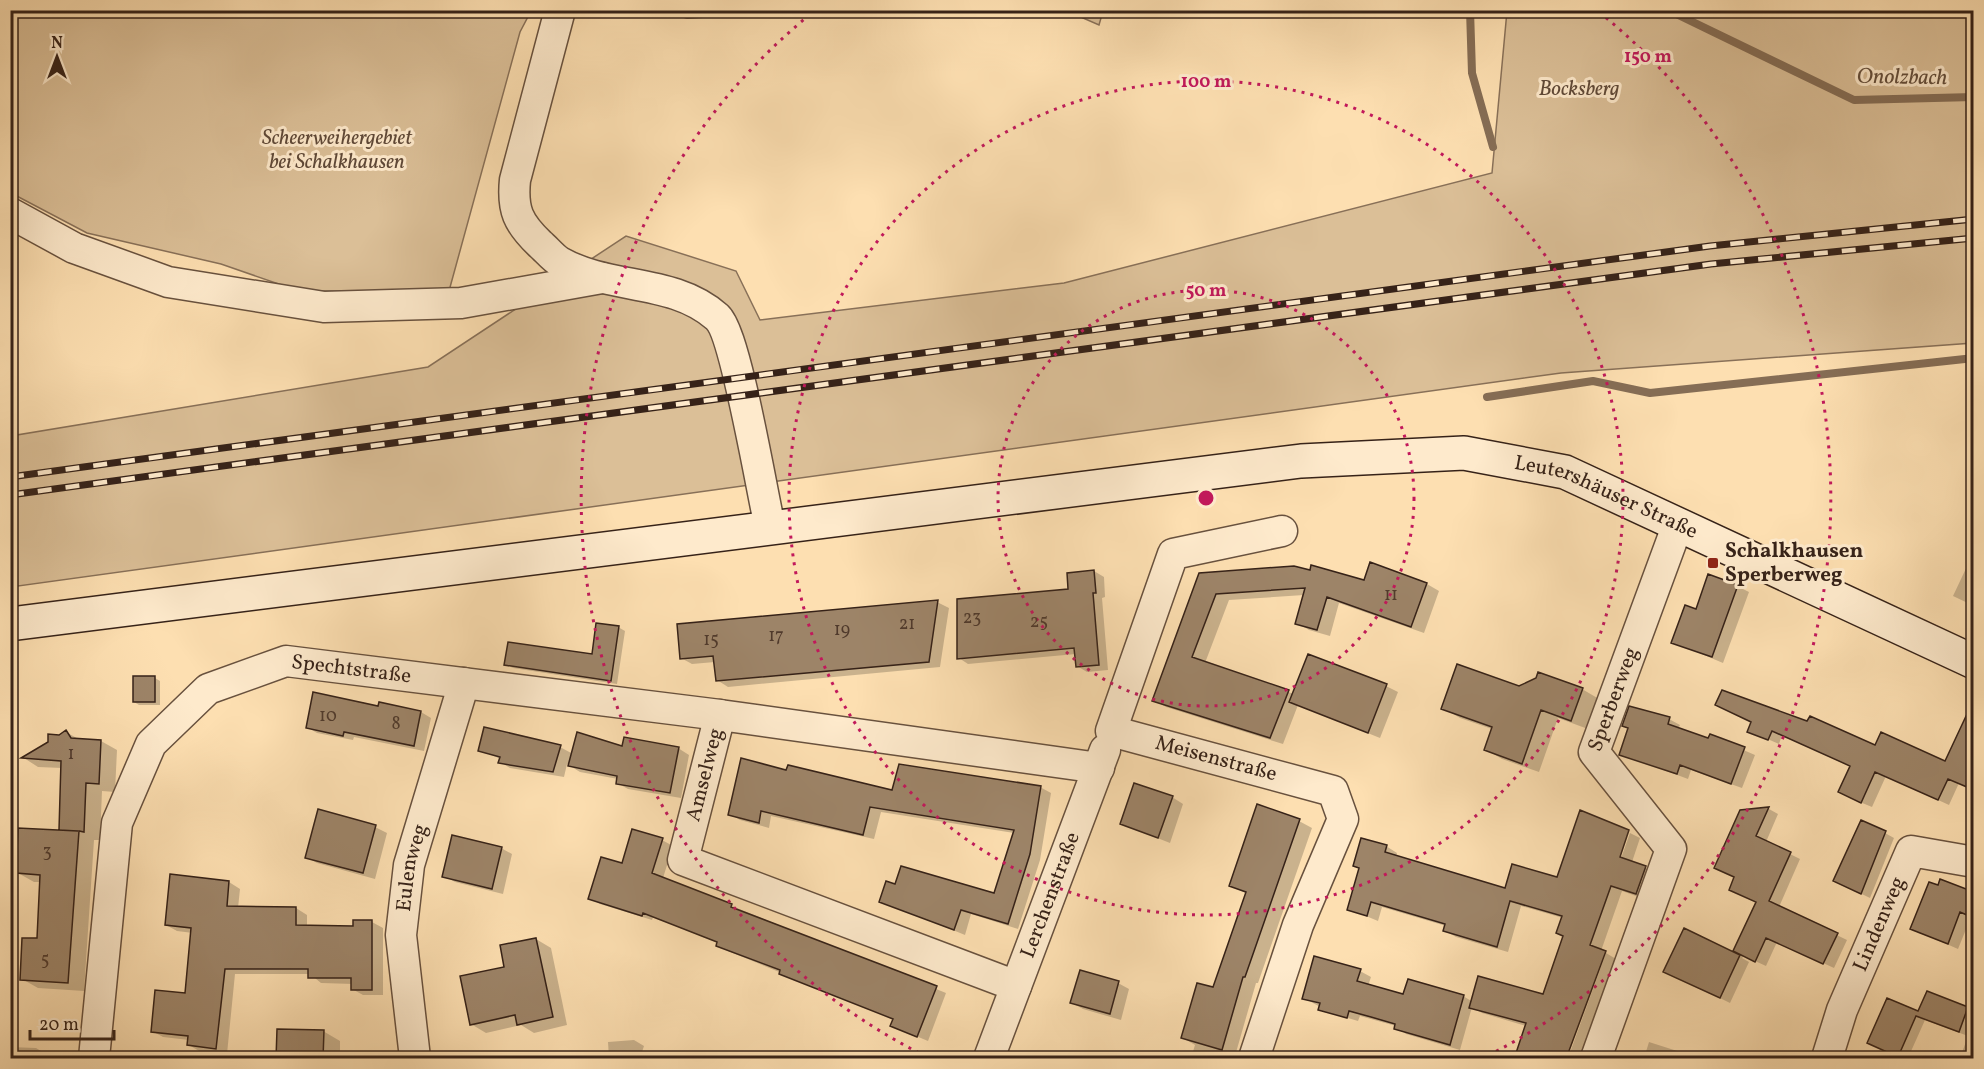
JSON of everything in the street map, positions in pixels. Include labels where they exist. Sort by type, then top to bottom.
[{"type":"main road","name":"Leutershäuser Straße","points":[[10,624],[1301,461],[1464,453],[1565,472],[1974,662]]},
{"type":"street","points":[[557,19],[515,180],[513,205],[528,232],[560,262],[602,278],[678,293],[718,318],[733,353],[770,527]]},
{"type":"street","points":[[10,213],[74,248],[168,282],[324,307],[461,303],[602,278]]},
{"type":"street","name":"Sperberweg","points":[[1596,1059],[1671,849],[1594,753],[1678,524]]},
{"type":"street","points":[[1111,731],[1173,554],[1282,531]]},
{"type":"street","name":"Spechtstraße","points":[[94,1059],[117,823],[152,744],[208,689],[286,661],[720,715]]},
{"type":"street","name":"Eulenweg","points":[[415,1059],[401,935],[409,865],[464,683]]},
{"type":"street","name":"Amselweg","points":[[1016,986],[683,860],[720,715],[1099,768]]},
{"type":"street","name":"Lerchenstraße","points":[[989,1059],[1111,731]]},
{"type":"street","name":"Meisenstraße","points":[[1111,731],[1333,791],[1343,819],[1298,925],[1254,1059]]},
{"type":"street","name":"Lindenweg","points":[[1827,1059],[1842,1010],[1911,851],[1974,862]]},
{"type":"green space","name":"Scheerweihergebiet bei Schalkhausen","points":[[10,11],[531,11],[520,32],[449,291],[299,291],[221,264],[87,233],[11,193]]},
{"type":"green space","points":[[1067,11],[1103,11],[1099,25]]},
{"type":"green space","name":"Bocksberg","points":[[1507,11],[1973,11],[1973,343],[1561,373],[11,587],[11,436],[428,367],[626,236],[736,271],[760,320],[1064,283],[1492,173]]},
{"type":"building","points":[[1370,562],[1427,583],[1411,627],[1327,597],[1317,630],[1295,624],[1305,588],[1216,594],[1192,657],[1289,690],[1270,738],[1152,701],[1199,573],[1294,566],[1310,570],[1311,565],[1364,580]]},
{"type":"building","points":[[1094,570],[1096,593],[1093,593],[1099,665],[1076,667],[1074,648],[957,659],[957,599],[1068,589],[1067,573]]},
{"type":"building","points":[[1708,574],[1738,585],[1712,657],[1671,643],[1685,605],[1696,609]]},
{"type":"building","points":[[938,600],[929,662],[716,681],[713,656],[680,659],[677,624]]},
{"type":"building","points":[[596,623],[619,626],[611,681],[504,665],[508,642],[592,654]]},
{"type":"building","points":[[1308,654],[1387,684],[1368,733],[1289,702]]},
{"type":"building","points":[[1457,664],[1519,686],[1536,678],[1538,672],[1583,688],[1571,721],[1541,710],[1522,764],[1484,750],[1492,727],[1441,709]]},
{"type":"building","points":[[133,676],[155,676],[155,702],[133,702]]},
{"type":"building","points":[[1722,690],[1807,721],[1810,716],[1875,745],[1881,732],[1945,761],[1974,699],[1974,790],[1948,779],[1938,800],[1875,772],[1861,803],[1838,792],[1850,766],[1772,731],[1768,740],[1747,732],[1751,722],[1715,705]]},
{"type":"building","points":[[313,692],[378,706],[379,702],[421,711],[414,746],[344,732],[343,736],[306,728]]},
{"type":"building","points":[[1629,706],[1670,717],[1668,724],[1708,738],[1710,734],[1745,747],[1731,784],[1680,765],[1677,774],[1619,755],[1628,728],[1622,726]]},
{"type":"building","points":[[484,727],[561,745],[553,772],[498,763],[500,757],[478,751]]},
{"type":"building","points":[[66,730],[71,738],[101,740],[99,784],[86,783],[84,832],[79,831],[68,983],[20,980],[22,938],[37,938],[40,875],[16,873],[18,828],[78,831],[59,830],[61,761],[21,758],[48,742],[48,734],[59,735]]},
{"type":"building","points":[[577,732],[622,746],[624,737],[679,747],[670,793],[616,784],[617,776],[568,766]]},
{"type":"building","points":[[741,758],[786,770],[788,765],[892,790],[899,764],[1041,786],[1030,854],[1008,924],[961,910],[954,930],[879,902],[886,881],[895,884],[901,866],[994,893],[1014,830],[870,807],[863,835],[761,811],[759,823],[728,815]]},
{"type":"building","points":[[1134,783],[1173,796],[1158,838],[1120,824]]},
{"type":"building","points":[[1257,804],[1300,819],[1245,977],[1243,977],[1222,1050],[1181,1038],[1197,983],[1213,987],[1246,892],[1229,886]]},
{"type":"building","points":[[1769,807],[1756,836],[1791,852],[1769,901],[1838,933],[1823,964],[1766,938],[1755,962],[1733,951],[1756,902],[1729,890],[1734,877],[1714,868],[1740,810]]},
{"type":"building","points":[[318,809],[376,825],[363,873],[305,858]]},
{"type":"building","points":[[1580,810],[1629,830],[1620,857],[1646,866],[1636,894],[1611,886],[1590,945],[1606,951],[1566,1059],[1514,1059],[1526,1023],[1469,1008],[1478,976],[1543,994],[1563,936],[1556,933],[1562,916],[1510,901],[1497,947],[1443,931],[1445,924],[1371,902],[1367,916],[1347,910],[1359,868],[1353,866],[1361,838],[1387,845],[1385,852],[1505,888],[1512,864],[1557,877]]},
{"type":"building","points":[[1861,820],[1886,831],[1861,894],[1833,881]]},
{"type":"building","points":[[632,829],[663,838],[652,873],[732,904],[731,907],[937,986],[917,1037],[890,1026],[893,1019],[779,974],[780,970],[716,946],[717,942],[643,913],[642,916],[588,899],[601,857],[622,863]]},
{"type":"building","points":[[452,835],[502,847],[492,889],[442,877]]},
{"type":"building","points":[[170,874],[229,881],[227,906],[296,907],[296,925],[353,926],[353,920],[372,920],[372,990],[351,990],[351,978],[308,978],[308,969],[225,969],[216,1049],[187,1045],[188,1036],[151,1032],[155,990],[185,993],[191,928],[165,925]]},
{"type":"building","points":[[1940,879],[1974,892],[1974,918],[1960,912],[1948,944],[1910,929],[1929,882],[1938,885]]},
{"type":"building","points":[[1684,928],[1740,955],[1720,998],[1663,972]]},
{"type":"building","points":[[536,938],[553,1017],[517,1025],[515,1015],[470,1025],[460,976],[504,967],[500,945]]},
{"type":"building","points":[[1314,956],[1361,969],[1357,981],[1403,994],[1408,979],[1464,995],[1450,1045],[1394,1029],[1395,1024],[1349,1011],[1347,1018],[1318,1010],[1320,1003],[1302,999]]},
{"type":"building","points":[[1080,970],[1119,981],[1110,1014],[1070,1003]]},
{"type":"building","points":[[1927,991],[1968,1007],[1959,1032],[1916,1016],[1898,1057],[1867,1043],[1887,998],[1918,1011]]},
{"type":"building","points":[[277,1029],[324,1030],[323,1059],[276,1059]]},
{"type":"waterway","name":"Onolzbach","points":[[670,10],[687,15],[763,10]]},
{"type":"waterway","points":[[1470,10],[1472,73],[1493,147]]},
{"type":"waterway","name":"Onolzbach","points":[[1668,10],[1854,100],[1974,97]]},
{"type":"waterway","points":[[1487,397],[1593,381],[1650,393],[1974,358]]},
{"type":"railway","points":[[10,477],[1710,246],[1974,219]]},
{"type":"railway","points":[[10,495],[1711,264],[1974,238]]},
{"type":"place","name":"Schalkhausen Sperberweg","points":[[1713,563]]}]
